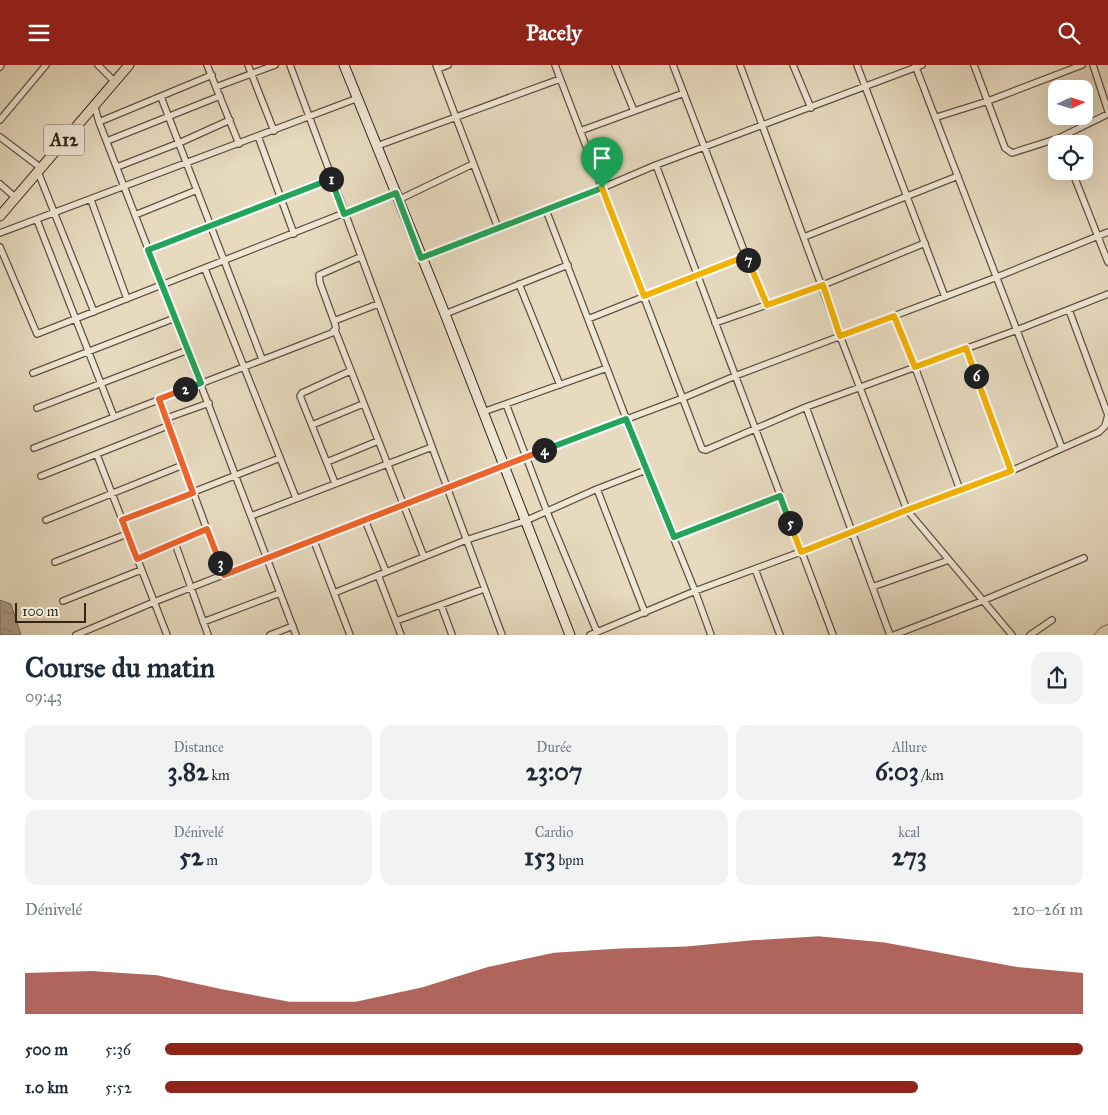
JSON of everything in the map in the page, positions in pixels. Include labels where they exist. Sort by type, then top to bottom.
[{"type":"main road","name":"A12","points":[[0,216],[129,65]]},
{"type":"street","points":[[0,120],[46,65]]},
{"type":"street","points":[[98,65],[114,81]]},
{"type":"street","points":[[207,65],[238,144]]},
{"type":"street","points":[[248,65],[274,131]]},
{"type":"street","points":[[216,87],[275,65]]},
{"type":"street","points":[[290,65],[502,635]]},
{"type":"street","points":[[344,65],[445,314],[570,635]]},
{"type":"street","points":[[448,65],[437,67],[498,229]]},
{"type":"street","points":[[555,65],[702,449],[706,450],[806,407],[1017,330],[1108,294]]},
{"type":"street","points":[[615,65],[634,111]]},
{"type":"street","points":[[673,65],[746,256],[767,305]]},
{"type":"street","points":[[749,65],[740,67],[907,510],[1012,635]]},
{"type":"street","points":[[793,65],[811,108]]},
{"type":"street","points":[[857,65],[946,297]]},
{"type":"street","points":[[974,65],[1005,148],[1012,153],[1048,144]]},
{"type":"street","points":[[937,117],[988,101],[1082,65]]},
{"type":"street","points":[[1070,135],[1108,113],[1092,65]]},
{"type":"street","points":[[421,258],[602,188],[656,165],[918,66],[1062,448]]},
{"type":"street","points":[[99,122],[212,75]]},
{"type":"street","points":[[377,146],[560,79]]},
{"type":"street","points":[[580,131],[684,93]]},
{"type":"street","points":[[107,141],[220,96]]},
{"type":"street","points":[[161,97],[262,359]]},
{"type":"street","points":[[0,233],[358,98]]},
{"type":"street","points":[[94,104],[99,122],[209,403],[296,635]]},
{"type":"street","points":[[117,167],[230,121]]},
{"type":"street","points":[[258,136],[294,234]]},
{"type":"street","points":[[0,137],[40,170],[94,312]]},
{"type":"street","points":[[0,247],[37,334],[344,214],[397,197],[473,164]]},
{"type":"street","points":[[656,165],[833,635]]},
{"type":"street","points":[[804,237],[958,175]]},
{"type":"street","points":[[148,250],[331,178]]},
{"type":"street","points":[[1076,180],[1108,262]]},
{"type":"street","points":[[0,184],[16,197]]},
{"type":"street","points":[[135,215],[197,190]]},
{"type":"street","points":[[90,200],[128,299]]},
{"type":"street","points":[[546,210],[711,635]]},
{"type":"street","points":[[37,220],[114,417]]},
{"type":"street","points":[[76,635],[154,602],[314,541],[504,465],[946,297],[1108,232]]},
{"type":"street","points":[[716,323],[823,285],[925,243]]},
{"type":"street","points":[[588,319],[746,256]]},
{"type":"street","points":[[360,257],[319,275],[320,283],[336,325],[334,331],[424,557]]},
{"type":"street","points":[[445,314],[568,265]]},
{"type":"street","points":[[205,269],[296,498]]},
{"type":"street","points":[[519,284],[560,385]]},
{"type":"street","points":[[334,321],[378,304]]},
{"type":"street","points":[[506,404],[592,634],[695,591],[852,533],[1011,471],[1099,432],[1105,426],[1108,415],[1068,310]]},
{"type":"street","points":[[894,316],[915,367],[960,490]]},
{"type":"street","points":[[33,373],[175,318]]},
{"type":"street","points":[[34,448],[334,331]]},
{"type":"street","points":[[966,348],[1011,471]]},
{"type":"street","points":[[37,408],[188,350]]},
{"type":"street","points":[[483,412],[607,368]]},
{"type":"street","points":[[335,483],[300,396],[302,393],[350,371]]},
{"type":"street","points":[[159,399],[224,575]]},
{"type":"street","points":[[167,418],[209,403]]},
{"type":"street","points":[[312,425],[363,403]]},
{"type":"street","points":[[806,407],[890,635]]},
{"type":"street","points":[[41,476],[170,425]]},
{"type":"street","points":[[327,462],[378,441]]},
{"type":"street","points":[[251,516],[432,447]]},
{"type":"street","points":[[97,455],[167,635]]},
{"type":"street","points":[[122,520],[280,458]]},
{"type":"street","points":[[46,520],[183,465]]},
{"type":"street","points":[[334,593],[466,540],[525,521],[597,489],[646,470]]},
{"type":"street","points":[[597,489],[645,613]]},
{"type":"street","points":[[674,537],[780,496]]},
{"type":"street","points":[[365,521],[386,572]]},
{"type":"street","points":[[137,559],[207,529]]},
{"type":"street","points":[[55,563],[127,534]]},
{"type":"street","points":[[314,541],[350,635]]},
{"type":"street","points":[[175,543],[208,635]]},
{"type":"street","points":[[894,635],[982,601],[1084,557]]},
{"type":"street","points":[[872,587],[949,561]]},
{"type":"street","points":[[756,569],[780,635]]},
{"type":"street","points":[[63,601],[142,570]]},
{"type":"street","points":[[378,575],[401,635]]},
{"type":"street","points":[[396,621],[484,589]]},
{"type":"street","points":[[203,622],[280,593]]},
{"type":"street","points":[[441,605],[452,635]]},
{"type":"street","points":[[1030,635],[1052,620]]},
{"type":"street","points":[[270,635],[293,626]]},
{"type":"street","points":[[95,627],[98,635]]},
{"type":"water","points":[[0,600],[11,604],[21,635],[0,635]]},
{"type":"waterway","points":[[1094,635],[1100,628],[1108,624]]},
{"type":"route","points":[[331,178],[344,214],[396,193],[421,258],[602,188],[644,296],[746,256],[767,305],[823,285],[840,336],[894,316],[915,367],[966,348],[1011,471],[801,552],[780,496],[674,537],[626,419],[224,575],[207,529],[137,559],[122,520],[193,493],[170,425],[159,399],[201,383],[148,250],[331,178]]}]
